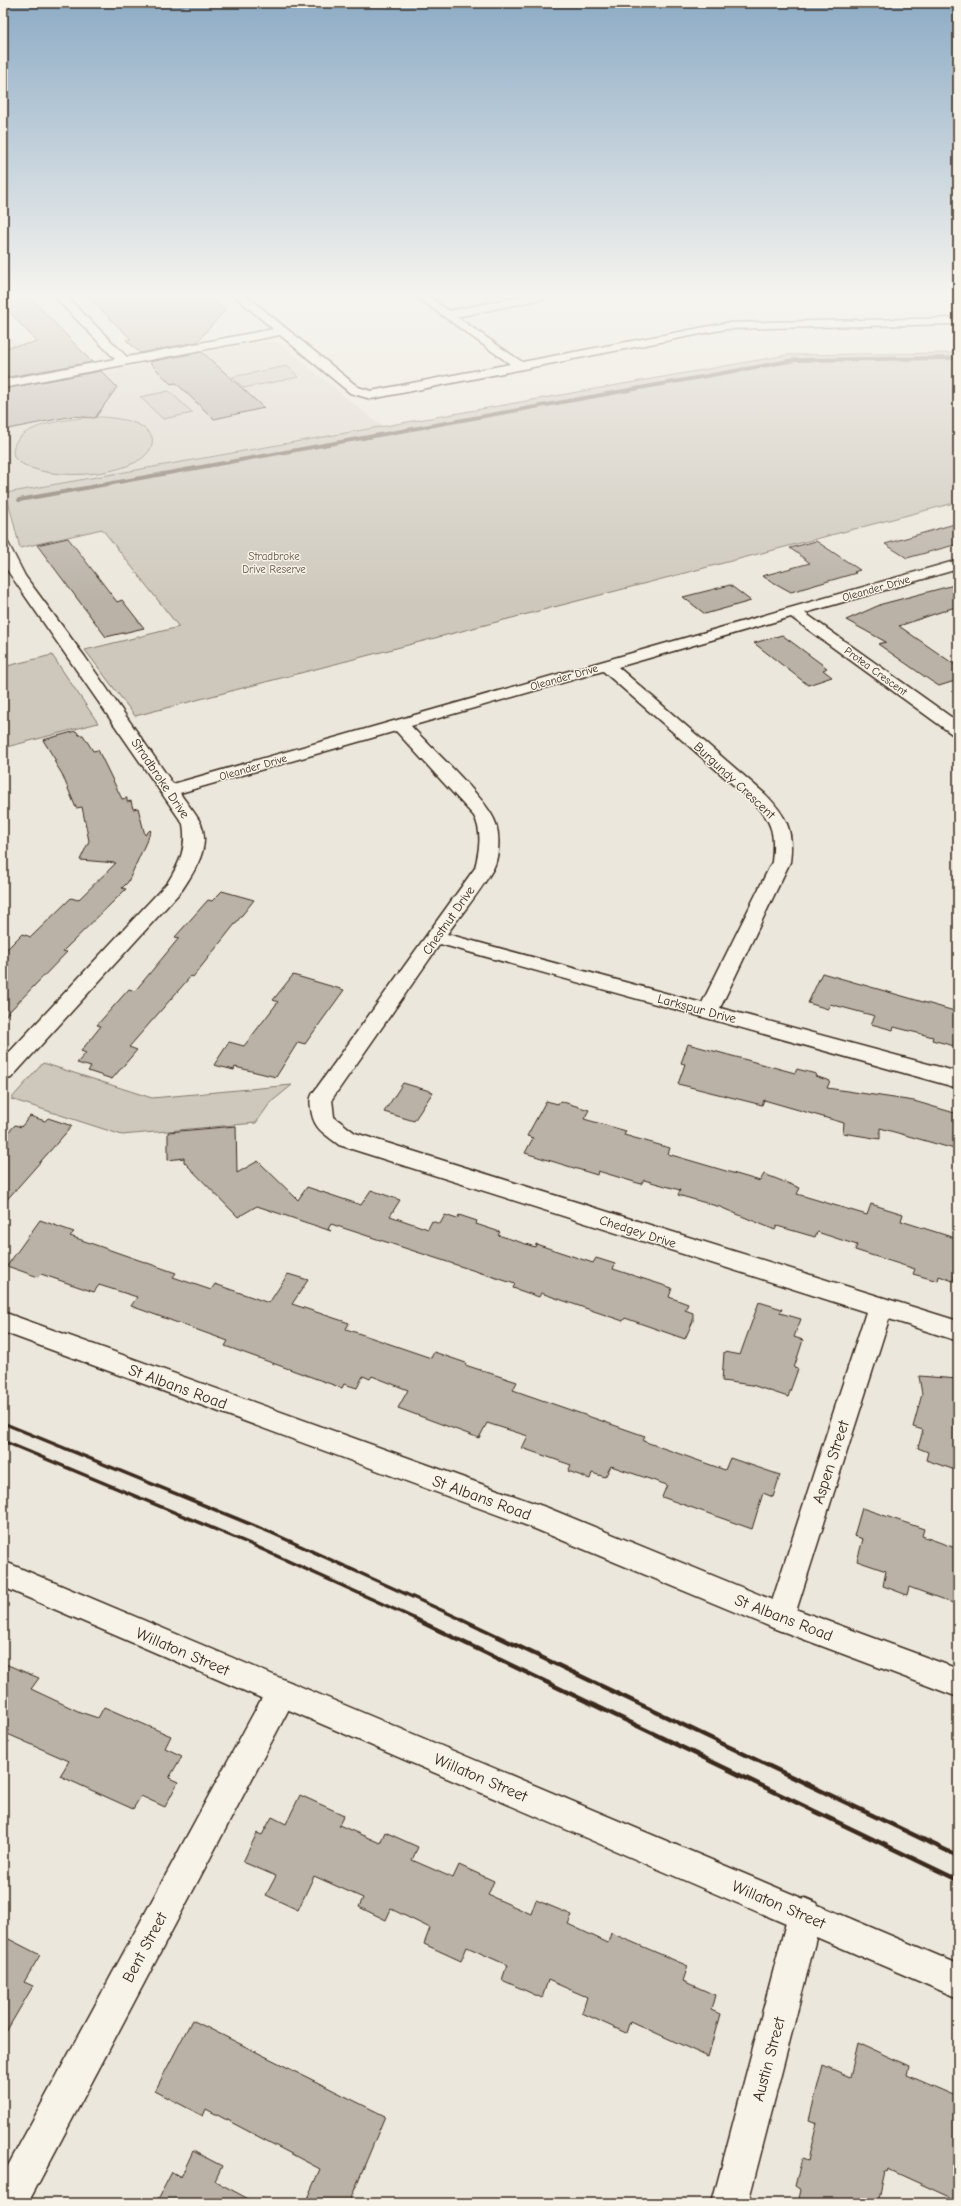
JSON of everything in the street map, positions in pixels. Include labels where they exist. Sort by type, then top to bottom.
[{"type":"street","name":"Stradbroke Drive","points":[[3,1073],[175,886],[188,866],[195,847],[192,824],[171,790],[19,578],[4,551]]},
{"type":"street","name":"Oleander Drive","points":[[171,790],[958,564]]},
{"type":"street","name":"Protea Crescent","points":[[793,611],[958,730]]},
{"type":"street","name":"Burgundy Crescent","points":[[606,665],[758,798],[778,820],[782,831],[783,846],[781,862],[708,1011]]},
{"type":"street","points":[[938,716],[958,709]]},
{"type":"street","name":"Chestnut Drive","points":[[324,1120],[321,1098],[484,868],[490,841],[486,821],[483,816],[399,724]]},
{"type":"street","name":"Larkspur Drive","points":[[436,937],[958,1080]]},
{"type":"street","name":"Chedgey Drive","points":[[324,1120],[347,1139],[958,1331]]},
{"type":"street","name":"Aspen Street","points":[[782,1617],[880,1307]]},
{"type":"street","name":"St Albans Road","points":[[3,1322],[538,1517],[782,1617],[958,1683]]},
{"type":"street","name":"Willaton Street","points":[[3,1574],[958,1981]]},
{"type":"street","name":"Bent Street","points":[[8,2203],[281,1693]]},
{"type":"street","name":"Austin Street","points":[[730,2203],[804,1915]]},
{"type":"shaded area","points":[[3,396],[344,396],[382,427],[6,493],[3,484]]},
{"type":"green space","points":[[174,396],[193,413],[163,419],[140,397]]},
{"type":"green space","name":"Stradbroke Drive Reserve","points":[[555,396],[958,396],[958,502],[135,716],[85,650],[179,627],[102,529],[20,548],[6,493]]},
{"type":"green space","points":[[104,417],[131,422],[143,427],[152,437],[149,451],[137,461],[118,469],[95,473],[70,474],[47,472],[27,466],[14,457],[14,445],[21,436],[33,429],[63,420]]},
{"type":"green space","points":[[52,655],[98,723],[3,748],[3,667]]},
{"type":"green space","points":[[43,1063],[152,1098],[292,1085],[270,1103],[256,1123],[122,1135],[11,1099]]},
{"type":"building","points":[[3,396],[111,396],[95,418],[73,416],[3,430]]},
{"type":"building","points":[[190,396],[251,396],[264,408],[214,419]]},
{"type":"building","points":[[958,523],[958,544],[907,558],[885,544]]},
{"type":"building","points":[[68,538],[117,602],[122,600],[144,628],[106,637],[37,545]]},
{"type":"building","points":[[816,541],[860,570],[854,572],[856,573],[791,592],[762,576],[810,563],[790,548]]},
{"type":"building","points":[[958,584],[958,606],[899,626],[958,667],[958,680],[939,686],[878,644],[886,642],[846,620],[882,604]]},
{"type":"building","points":[[730,585],[751,601],[705,614],[683,597]]},
{"type":"building","points":[[782,635],[827,668],[823,670],[832,677],[808,685],[754,643]]},
{"type":"building","points":[[76,731],[79,735],[83,735],[93,751],[98,750],[122,799],[127,798],[127,802],[131,801],[133,809],[138,808],[145,835],[150,830],[151,831],[128,882],[122,888],[126,889],[63,951],[67,952],[3,1018],[3,953],[22,934],[31,937],[71,898],[78,900],[116,863],[80,860],[89,841],[82,807],[76,808],[62,774],[54,761],[56,761],[43,740]]},
{"type":"building","points":[[222,891],[254,900],[193,977],[191,976],[129,1047],[137,1050],[112,1079],[88,1071],[91,1067],[77,1063],[86,1053],[81,1051],[101,1026],[97,1025],[129,989],[135,991],[179,938],[175,937],[208,900],[212,901]]},
{"type":"building","points":[[822,973],[958,1012],[958,1047],[932,1040],[933,1037],[894,1027],[893,1030],[871,1024],[875,1016],[830,1004],[828,1009],[808,1003]]},
{"type":"building","points":[[293,975],[344,990],[305,1044],[298,1042],[276,1077],[235,1067],[234,1070],[214,1065],[229,1042],[244,1046],[278,1002],[273,1000]]},
{"type":"building","points":[[688,1044],[795,1073],[797,1069],[816,1074],[815,1076],[830,1081],[827,1088],[914,1101],[958,1114],[958,1150],[880,1128],[880,1139],[843,1133],[844,1123],[764,1100],[762,1105],[678,1084],[685,1064],[681,1063]]},
{"type":"building","points":[[403,1083],[433,1092],[414,1121],[384,1112]]},
{"type":"building","points":[[546,1101],[558,1104],[560,1101],[589,1110],[584,1119],[626,1131],[624,1135],[670,1148],[668,1154],[760,1181],[764,1174],[800,1188],[797,1194],[867,1215],[871,1204],[903,1214],[901,1221],[958,1239],[958,1262],[953,1281],[939,1276],[938,1281],[913,1274],[915,1269],[855,1250],[857,1245],[817,1232],[815,1237],[777,1226],[775,1230],[720,1207],[678,1195],[680,1190],[644,1180],[641,1184],[598,1171],[597,1175],[525,1153],[533,1138],[527,1136]]},
{"type":"building","points":[[30,1116],[45,1121],[48,1118],[72,1126],[3,1204],[3,1138],[15,1125],[21,1127]]},
{"type":"building","points":[[236,1126],[237,1173],[258,1161],[298,1200],[307,1187],[361,1205],[371,1190],[400,1200],[390,1216],[428,1229],[432,1221],[440,1224],[445,1215],[457,1219],[459,1215],[477,1221],[476,1224],[500,1232],[498,1235],[535,1247],[536,1244],[593,1263],[596,1258],[615,1264],[613,1269],[672,1288],[669,1297],[688,1304],[685,1310],[693,1313],[693,1321],[685,1339],[625,1318],[623,1321],[541,1293],[539,1297],[513,1288],[515,1284],[331,1224],[328,1229],[331,1231],[257,1206],[238,1217],[184,1162],[184,1158],[168,1160],[168,1132]]},
{"type":"building","points":[[40,1220],[74,1232],[70,1236],[176,1273],[173,1277],[211,1290],[215,1284],[269,1303],[288,1274],[308,1280],[292,1304],[349,1323],[346,1329],[431,1358],[434,1352],[466,1363],[465,1365],[517,1382],[513,1390],[645,1436],[643,1441],[725,1470],[730,1458],[780,1475],[773,1497],[763,1493],[752,1529],[662,1497],[667,1485],[611,1466],[605,1477],[592,1473],[590,1479],[568,1471],[571,1465],[522,1448],[528,1436],[487,1423],[479,1438],[398,1408],[408,1390],[372,1376],[370,1379],[363,1376],[357,1388],[344,1384],[342,1388],[225,1346],[228,1341],[131,1306],[137,1297],[99,1285],[94,1292],[41,1274],[38,1277],[7,1266]]},
{"type":"building","points":[[759,1302],[782,1309],[780,1313],[801,1319],[794,1337],[803,1340],[794,1368],[798,1369],[788,1397],[752,1385],[722,1381],[724,1352],[740,1355]]},
{"type":"building","points":[[919,1376],[958,1379],[958,1471],[926,1460],[928,1452],[918,1448],[923,1430],[913,1427],[922,1394]]},
{"type":"building","points":[[862,1508],[924,1529],[922,1536],[958,1549],[958,1605],[909,1587],[907,1595],[883,1586],[886,1571],[857,1561],[863,1539],[854,1536]]},
{"type":"building","points":[[3,1663],[39,1678],[31,1689],[80,1712],[98,1718],[104,1707],[171,1736],[165,1748],[182,1756],[169,1778],[178,1782],[165,1807],[141,1796],[133,1809],[60,1776],[69,1761],[3,1732]]},
{"type":"building","points":[[300,1795],[344,1815],[339,1825],[380,1843],[385,1832],[418,1847],[412,1860],[453,1878],[459,1865],[494,1881],[488,1895],[531,1914],[536,1900],[572,1915],[568,1924],[608,1943],[611,1933],[688,1966],[683,1981],[715,1995],[711,2010],[720,2014],[708,2057],[630,2021],[626,2033],[582,2013],[587,1997],[548,1980],[542,1998],[502,1980],[507,1965],[467,1947],[461,1961],[424,1944],[430,1928],[391,1909],[386,1920],[359,1907],[363,1898],[314,1876],[298,1910],[266,1895],[276,1876],[243,1862],[257,1833],[262,1835],[272,1817],[286,1824]]},
{"type":"building","points":[[3,1936],[40,1955],[24,1982],[33,1986],[3,2037]]},
{"type":"building","points":[[192,2020],[385,2116],[349,2203],[305,2203],[320,2169],[206,2109],[203,2116],[155,2091]]},
{"type":"building","points":[[858,2043],[909,2066],[907,2075],[958,2097],[958,2201],[888,2169],[887,2172],[885,2171],[878,2203],[798,2203],[801,2190],[795,2186],[802,2159],[808,2161],[817,2123],[809,2120],[823,2065],[850,2077]]},
{"type":"building","points":[[193,2151],[222,2166],[215,2181],[256,2203],[156,2203],[172,2172],[181,2177]]},
{"type":"waterway","points":[[19,500],[596,396]]},
{"type":"railway","points":[[3,1423],[272,1533],[463,1620]]},
{"type":"railway","points":[[3,1441],[248,1543],[418,1620]]},
{"type":"railway","points":[[415,1619],[958,1880]]},
{"type":"railway","points":[[461,1619],[958,1856]]}]
